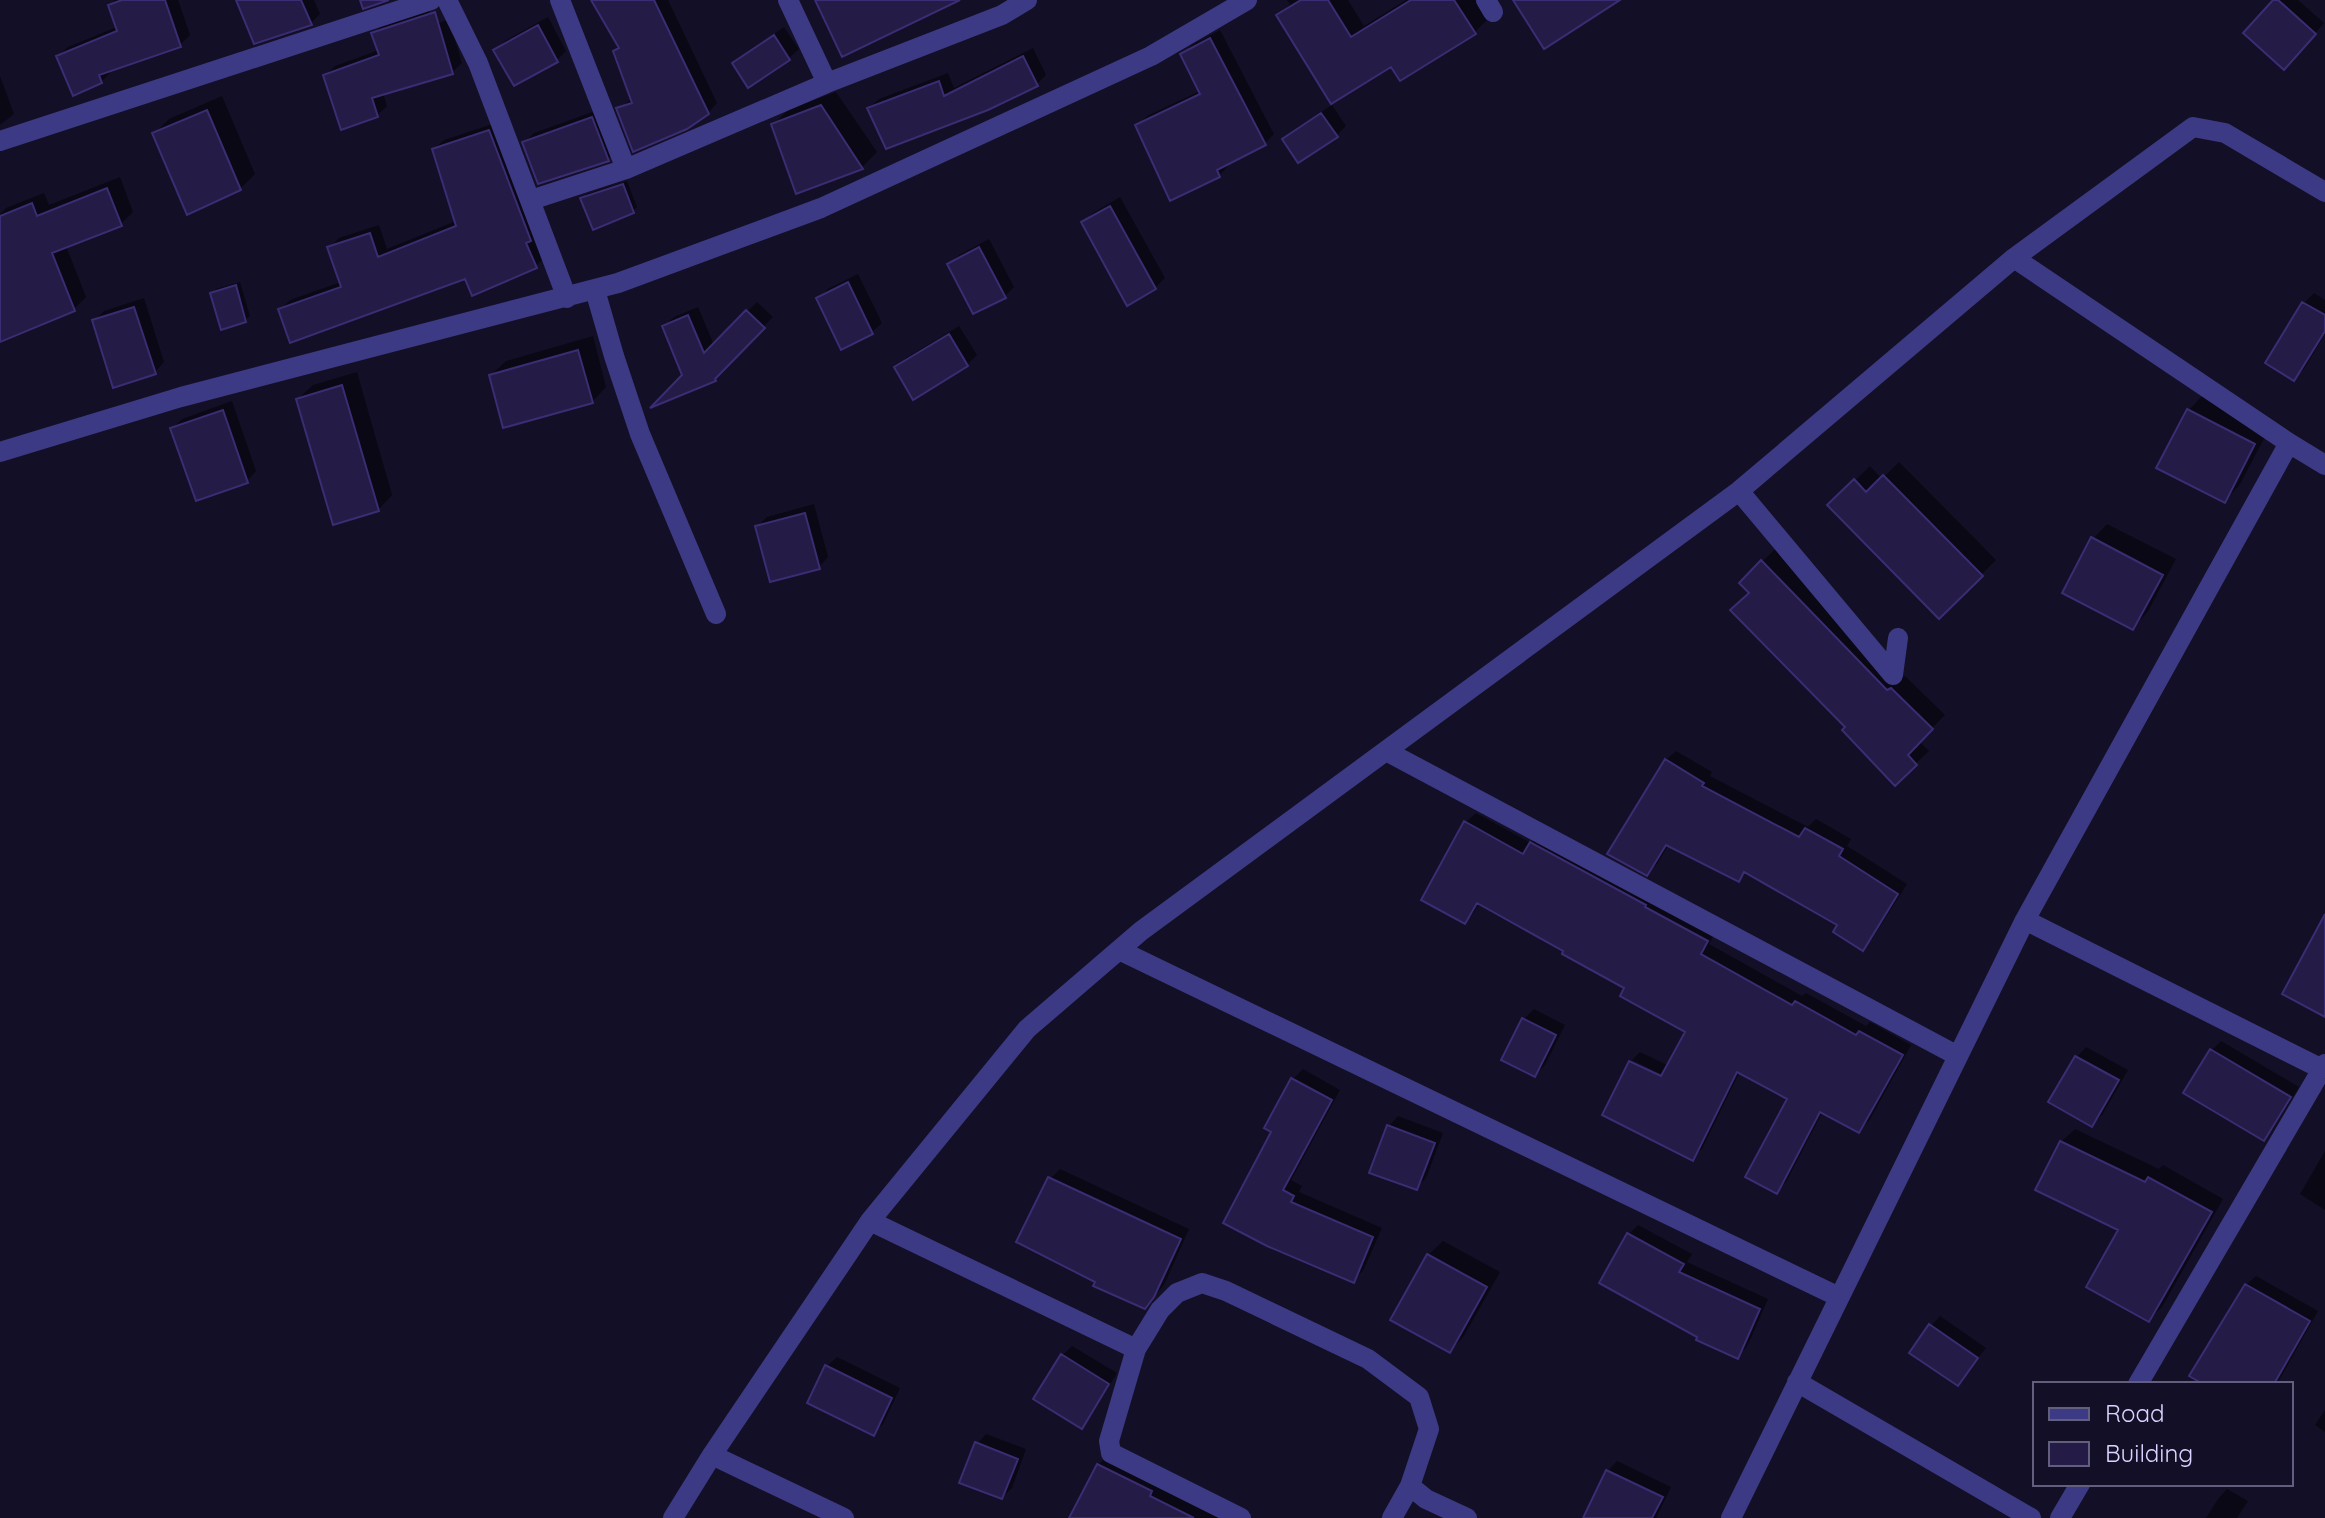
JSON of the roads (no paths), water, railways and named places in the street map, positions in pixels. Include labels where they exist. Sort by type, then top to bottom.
[{"type":"street","points":[[0,141],[431,0]]},
{"type":"street","points":[[447,0],[478,63],[567,298]]},
{"type":"street","points":[[560,0],[626,169]]},
{"type":"street","points":[[788,0],[827,83]]},
{"type":"street","points":[[531,200],[626,169],[827,83],[1002,15],[1027,0]]},
{"type":"street","points":[[0,452],[181,397],[595,290],[821,208],[1151,56],[1247,0]]},
{"type":"street","points":[[673,1518],[870,1221],[1027,1029],[1141,931],[1739,491],[2014,258],[2193,127],[2225,133],[2325,192]]},
{"type":"street","points":[[2014,258],[2325,465]]},
{"type":"street","points":[[595,290],[640,434],[716,614]]},
{"type":"street","points":[[1731,1518],[2025,920],[2289,443]]},
{"type":"street","points":[[1739,491],[1893,675],[1898,638]]},
{"type":"street","points":[[1386,751],[1958,1056]]},
{"type":"street","points":[[2025,920],[2324,1066],[2139,1382]]},
{"type":"street","points":[[1119,950],[1839,1297]]},
{"type":"street","points":[[870,1221],[1136,1349]]},
{"type":"street","points":[[1241,1518],[1111,1453],[1109,1441],[1136,1349],[1147,1330],[1177,1293],[1202,1283],[1226,1291],[1368,1359],[1419,1397],[1429,1429],[1410,1486],[1392,1518]]},
{"type":"street","points":[[1797,1382],[2031,1518]]},
{"type":"street","points":[[712,1455],[844,1518]]},
{"type":"street","points":[[1410,1486],[1426,1499],[1467,1518]]},
{"type":"street","points":[[2060,1518],[2079,1486]]}]
